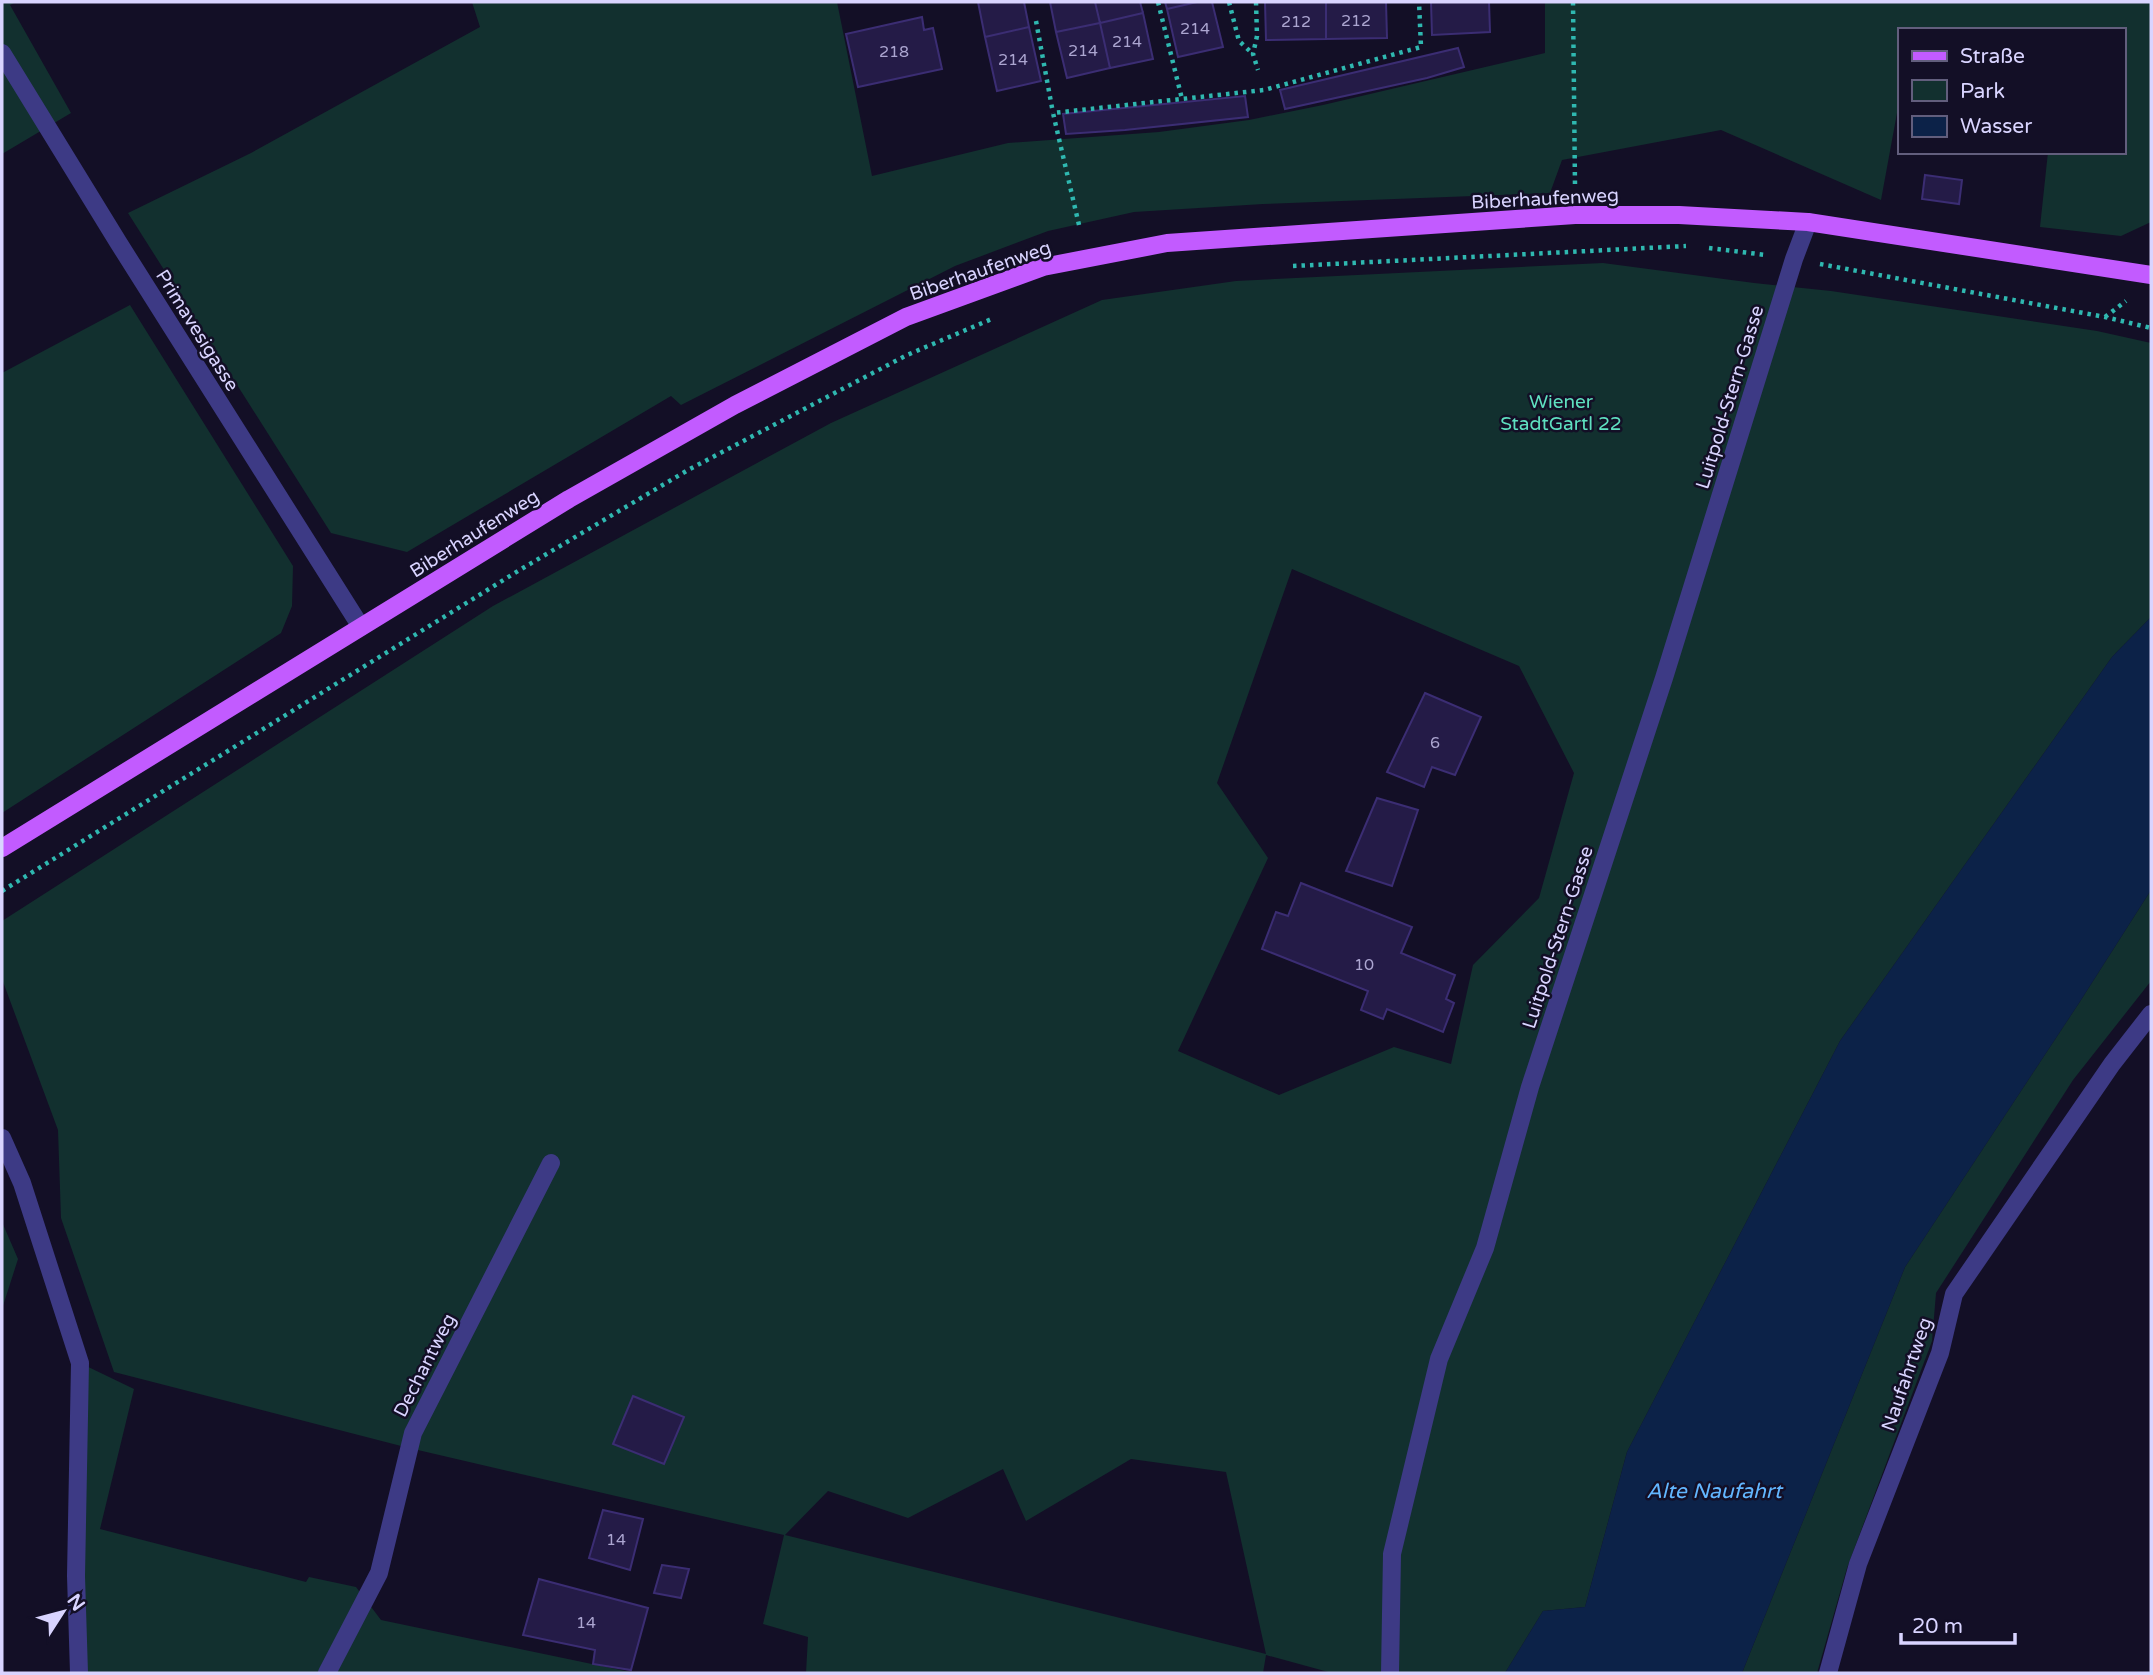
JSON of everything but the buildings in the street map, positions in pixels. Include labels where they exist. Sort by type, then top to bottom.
[{"type":"main road","name":"Biberhaufenweg","points":[[2,848],[569,499],[735,405],[906,317],[1043,267],[1167,243],[1575,215],[1679,215],[1808,222],[2151,275]]},
{"type":"street","name":"Primavesigasse","points":[[2,53],[361,627]]},
{"type":"street","name":"Luitpold-Stern-Gasse","points":[[1390,1673],[1392,1554],[1439,1359],[1485,1248],[1530,1087],[1660,691],[1794,259],[1808,222]]},
{"type":"street","name":"Naufahrtweg","points":[[1828,1673],[1858,1564],[1940,1353],[1954,1294],[2112,1064],[2151,1014]]},
{"type":"street","points":[[2,1138],[22,1183],[80,1363],[76,1576],[79,1673]]},
{"type":"street","name":"Dechantweg","points":[[327,1673],[379,1573],[413,1433],[551,1163]]},
{"type":"path","points":[[1158,2],[1182,100]]},
{"type":"path","points":[[1229,2],[1238,41],[1252,54],[1258,70]]},
{"type":"path","points":[[1252,54],[1257,36],[1256,2]]},
{"type":"path","points":[[1053,113],[1264,90],[1421,47],[1419,2]]},
{"type":"path","points":[[1573,2],[1575,215]]},
{"type":"path","points":[[1036,22],[1053,113],[1079,225]]},
{"type":"path","points":[[1291,266],[1694,246]]},
{"type":"path","points":[[1705,247],[1738,252]]},
{"type":"path","points":[[1825,265],[2151,328]]},
{"type":"path","points":[[2,891],[518,571],[688,470],[907,355],[1004,314]]},
{"type":"green space","points":[[2,2],[16,2],[10,5],[71,113],[2,154]]},
{"type":"green space","points":[[472,2],[837,2],[872,176],[1008,143],[1159,132],[1249,120],[1545,53],[1545,2],[2151,2],[2151,222],[2121,236],[2040,227],[2048,154],[2125,154],[2125,28],[1898,28],[1898,107],[1881,200],[1721,130],[1562,160],[1550,193],[1263,204],[1134,212],[1048,231],[955,266],[681,405],[671,396],[407,552],[331,533],[128,213],[251,153],[480,27]]},
{"type":"green space","name":"Wiener StadtGartl 22","points":[[1603,263],[1831,291],[2097,331],[2151,343],[2151,617],[2112,657],[1840,1041],[1627,1452],[1585,1607],[1543,1611],[1505,1673],[1332,1673],[1266,1655],[1263,1673],[806,1673],[808,1637],[763,1624],[784,1535],[405,1447],[114,1372],[61,1218],[58,1130],[2,979],[2,921],[493,606],[831,423],[1102,300],[1236,281]],"holes":[[[1292,569],[1519,666],[1574,773],[1539,898],[1473,965],[1451,1064],[1394,1047],[1279,1095],[1178,1051],[1268,858],[1217,783]],[[1131,1459],[1226,1472],[1266,1654],[785,1535],[828,1491],[908,1518],[1003,1469],[1026,1521]]]},
{"type":"green space","points":[[130,305],[293,566],[292,606],[281,633],[2,813],[2,373]]},
{"type":"green space","points":[[2151,890],[2151,981],[2073,1080],[1936,1293],[1932,1341],[1847,1568],[1817,1673],[1742,1673],[1905,1267]]},
{"type":"green space","points":[[2,1222],[18,1259],[2,1309]]},
{"type":"green space","points":[[80,1363],[134,1389],[100,1529],[306,1582],[309,1577],[356,1587],[381,1620],[635,1673],[79,1673]]},
{"type":"water","name":"Alte Naufahrt","points":[[2151,617],[2151,890],[1905,1267],[1742,1673],[1505,1673],[1543,1611],[1585,1607],[1627,1452],[1840,1041],[2112,657]]}]
